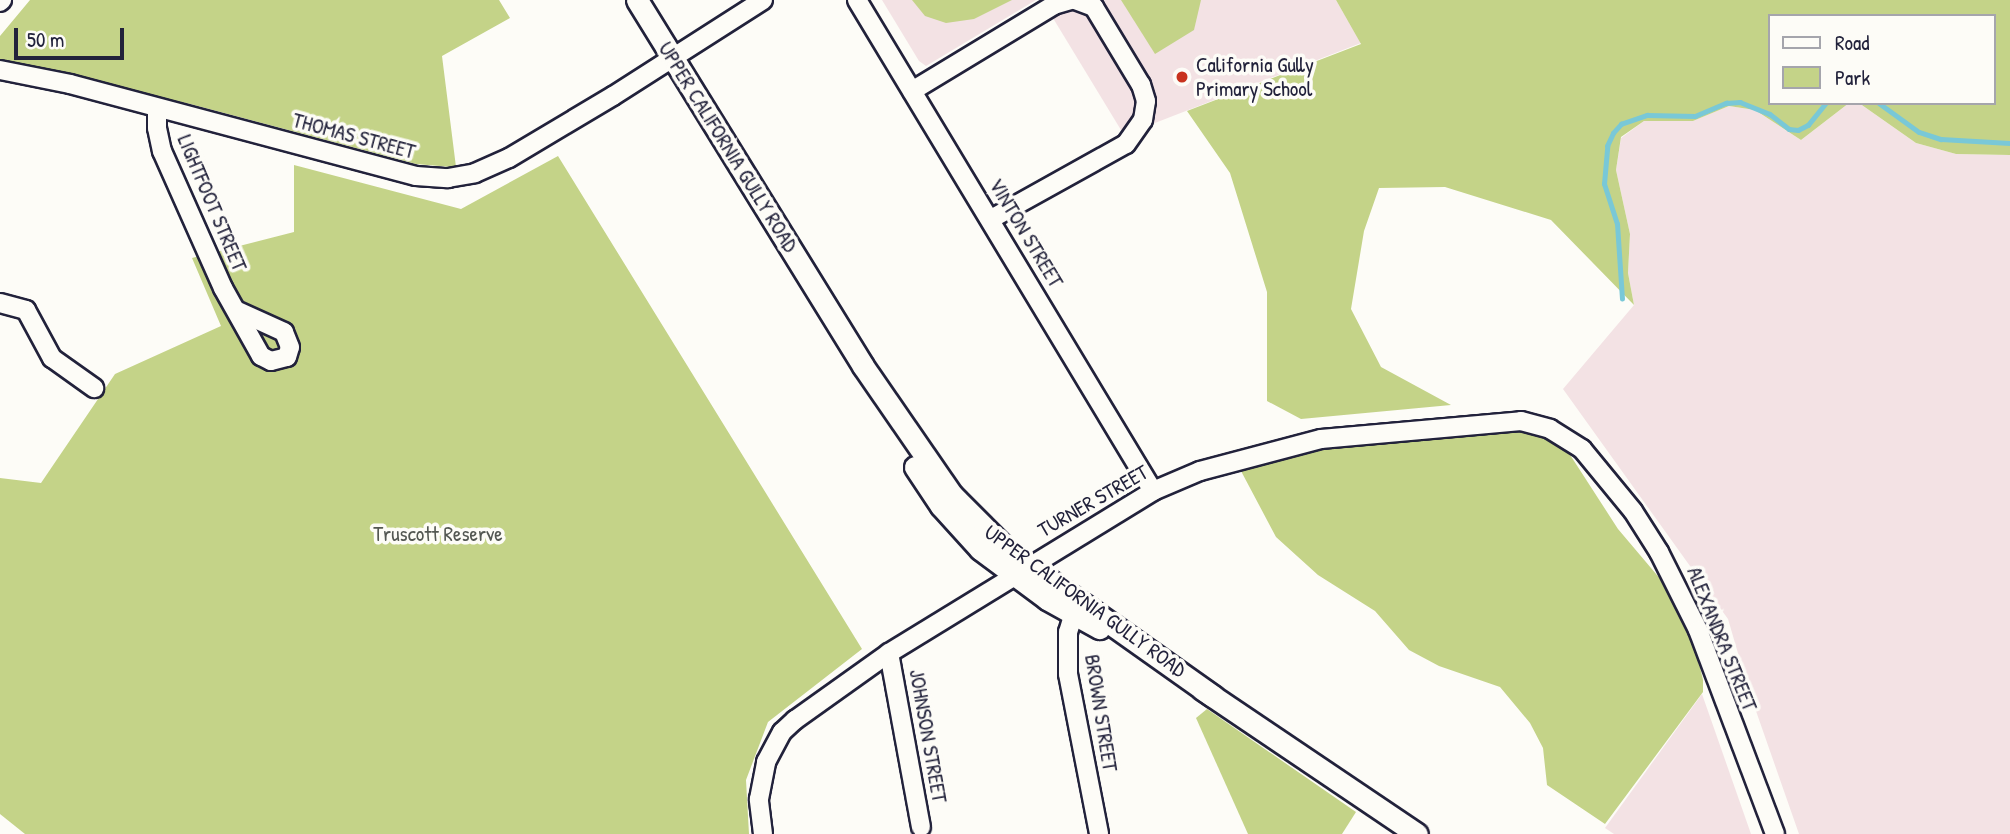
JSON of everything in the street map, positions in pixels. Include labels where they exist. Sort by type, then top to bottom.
[{"type":"street","name":"UPPER CALIFORNIA GULLY ROAD","points":[[637,0],[863,366],[931,494],[963,533],[1213,696],[1417,834]]},
{"type":"street","name":"THOMAS STREET","points":[[0,70],[70,84],[416,176],[448,178],[475,173],[509,158],[762,0]]},
{"type":"street","name":"VINTON STREET","points":[[856,0],[991,219],[1153,491]]},
{"type":"street","points":[[912,91],[1054,5],[1070,0]]},
{"type":"street","points":[[991,219],[1126,144],[1143,120],[1146,101],[1141,85],[1094,7],[1075,0]]},
{"type":"street","name":"LIGHTFOOT STREET","points":[[158,107],[157,128],[168,166],[219,280],[238,311]]},
{"type":"street","points":[[0,303],[26,310],[52,358],[94,388]]},
{"type":"street","name":"TURNER STREET","points":[[763,834],[759,799],[762,780],[766,762],[782,733],[841,685],[889,653],[1020,570],[1153,491],[1200,471],[1336,436],[1503,422],[1538,424]]},
{"type":"street","name":"ALEXANDRA STREET","points":[[1538,424],[1582,449],[1633,511],[1673,576],[1698,630],[1775,834]]},
{"type":"street","name":"BROWN STREET","points":[[1075,607],[1068,632],[1068,674],[1099,834]]},
{"type":"street","name":"JOHNSON STREET","points":[[889,653],[921,827]]},
{"type":"shaded area","points":[[882,0],[1036,0],[926,66],[919,61]]},
{"type":"shaded area","name":"California Gully Primary School","points":[[1042,0],[1336,0],[1361,43],[1124,135]]},
{"type":"shaded area","points":[[1846,105],[1862,105],[1916,143],[1956,154],[2010,155],[2010,834],[1799,834],[1749,691],[1728,619],[1563,389],[1634,305],[1628,273],[1630,234],[1616,170],[1621,138],[1644,121],[1693,121],[1729,106],[1755,110],[1801,140]]},
{"type":"shaded area","points":[[1702,694],[1751,834],[1614,834],[1605,828]]},
{"type":"green space","points":[[30,0],[499,0],[510,18],[442,56],[456,167],[451,167],[416,164],[190,104],[0,61],[0,36]]},
{"type":"green space","points":[[912,0],[1012,0],[974,19],[946,23],[925,16]]},
{"type":"green space","points":[[1121,0],[1201,0],[1194,30],[1155,54]]},
{"type":"green space","points":[[1336,0],[2010,0],[2010,155],[1956,154],[1916,143],[1862,105],[1996,105],[1996,14],[1769,14],[1769,105],[1846,105],[1801,140],[1755,110],[1729,106],[1693,121],[1644,121],[1621,137],[1616,170],[1630,234],[1628,273],[1634,305],[1551,220],[1445,187],[1379,188],[1364,231],[1351,309],[1381,367],[1451,405],[1301,419],[1267,401],[1267,292],[1230,173],[1187,111],[1361,44]]},
{"type":"green space","name":"Truscott Reserve","points":[[558,156],[862,649],[768,722],[746,780],[749,834],[25,834],[0,814],[0,478],[41,483],[115,374],[221,326],[192,258],[294,232],[294,165],[461,209]]},
{"type":"green space","points":[[1532,431],[1565,447],[1618,529],[1673,594],[1694,642],[1703,680],[1703,692],[1605,824],[1547,785],[1543,748],[1530,723],[1500,687],[1439,666],[1409,650],[1375,611],[1318,575],[1276,537],[1241,471],[1350,443]]},
{"type":"green space","points":[[1207,709],[1356,812],[1342,834],[1248,834],[1196,718]]},
{"type":"waterway","points":[[1622,299],[1617,224],[1604,184],[1607,146],[1621,124],[1647,115],[1695,116],[1726,103],[1740,102],[1770,114],[1789,129],[1798,130],[1808,125],[1824,105]]},
{"type":"waterway","points":[[1882,105],[1919,132],[1941,139],[2010,143]]},
{"type":"place","name":"California Gully Primary School","points":[[1182,77]]}]
